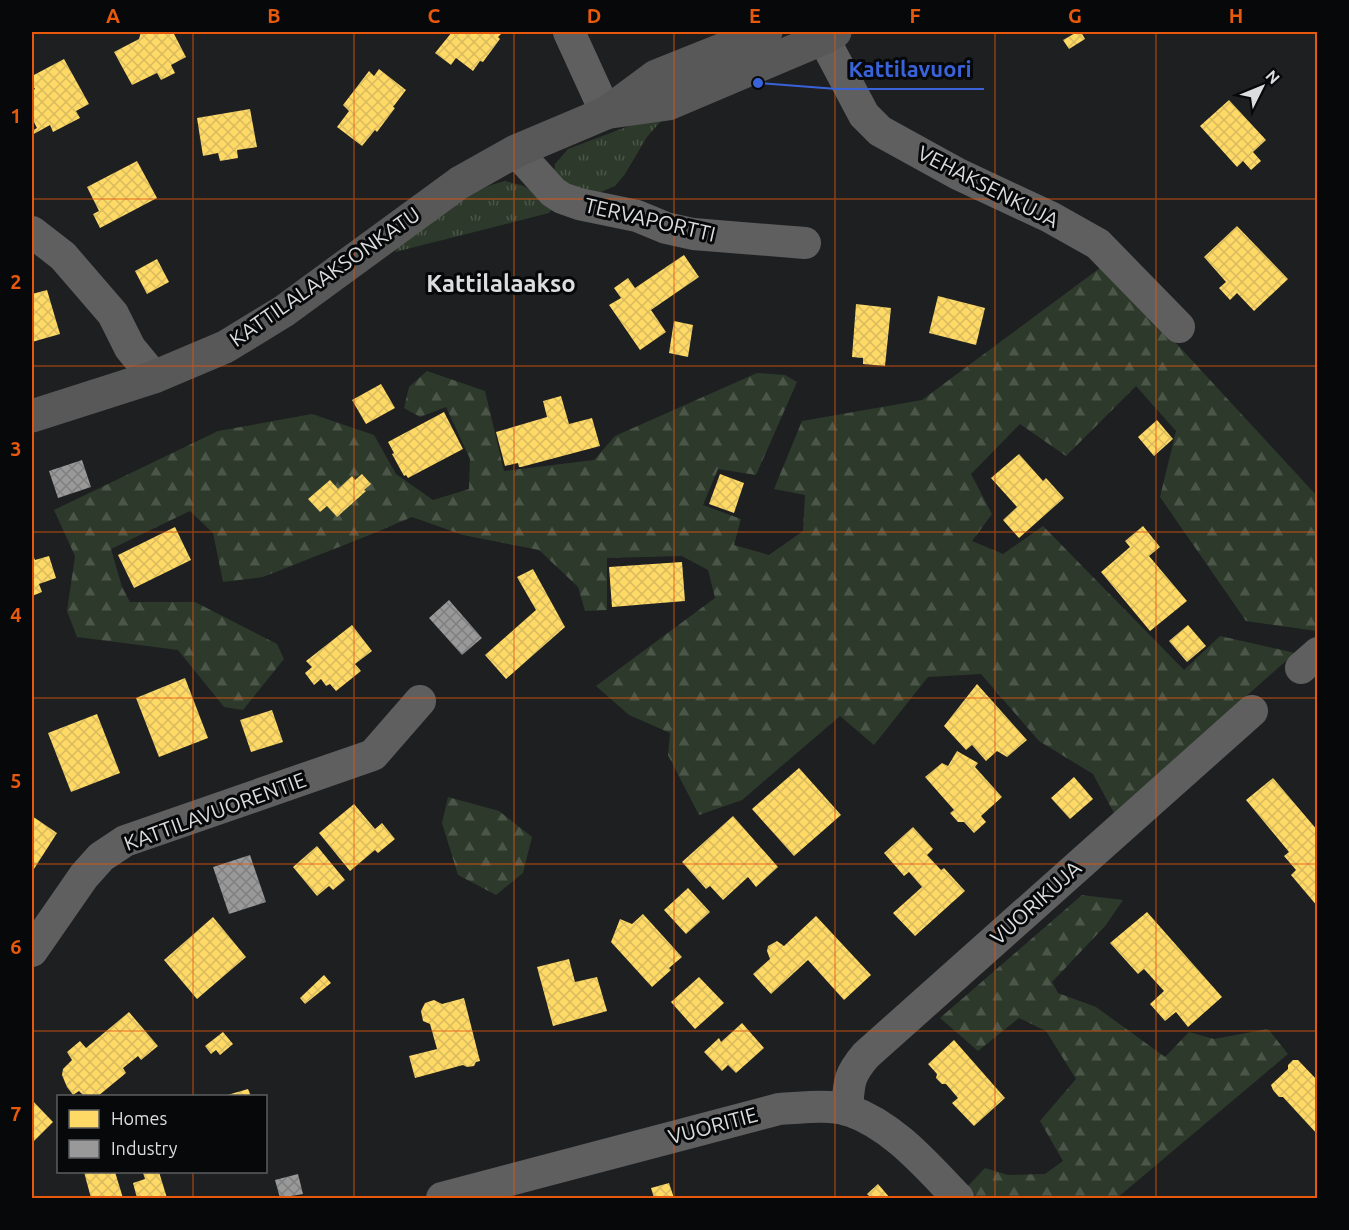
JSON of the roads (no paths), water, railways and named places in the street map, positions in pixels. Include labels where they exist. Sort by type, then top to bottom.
[{"type":"street","points":[[569,32],[606,112]]},
{"type":"street","name":"KATTILALAAKSONKATU","points":[[32,416],[154,377],[225,347],[284,310],[459,183],[516,151],[606,112],[656,76],[766,32]]},
{"type":"street","name":"KATTILALAAKSONKATU","points":[[606,112],[668,104],[826,34]]},
{"type":"street","name":"VEHAKSENKUJA","points":[[826,34],[864,115],[880,131],[958,174],[1050,217],[1098,244],[1179,327]]},
{"type":"street","name":"TERVAPORTTI","points":[[516,151],[553,192],[579,204],[637,216],[666,228],[693,234],[804,243]]},
{"type":"street","points":[[32,232],[63,256],[113,314],[130,348],[154,377]]},
{"type":"street","name":"KATTILAVUORENTIE","points":[[32,951],[84,876],[101,857],[125,841],[373,755],[420,701]]},
{"type":"street","name":"VUORIKUJA","points":[[847,1110],[849,1080],[856,1066],[866,1055],[1252,711]]},
{"type":"street","name":"VUORITIE","points":[[442,1198],[779,1109],[818,1107],[847,1110],[880,1126],[909,1146],[958,1198]]},
{"type":"place","name":"Kattilavuori","points":[[758,83]]},
{"type":"district","name":"Kattilalaakso","points":[[501,284]]}]
